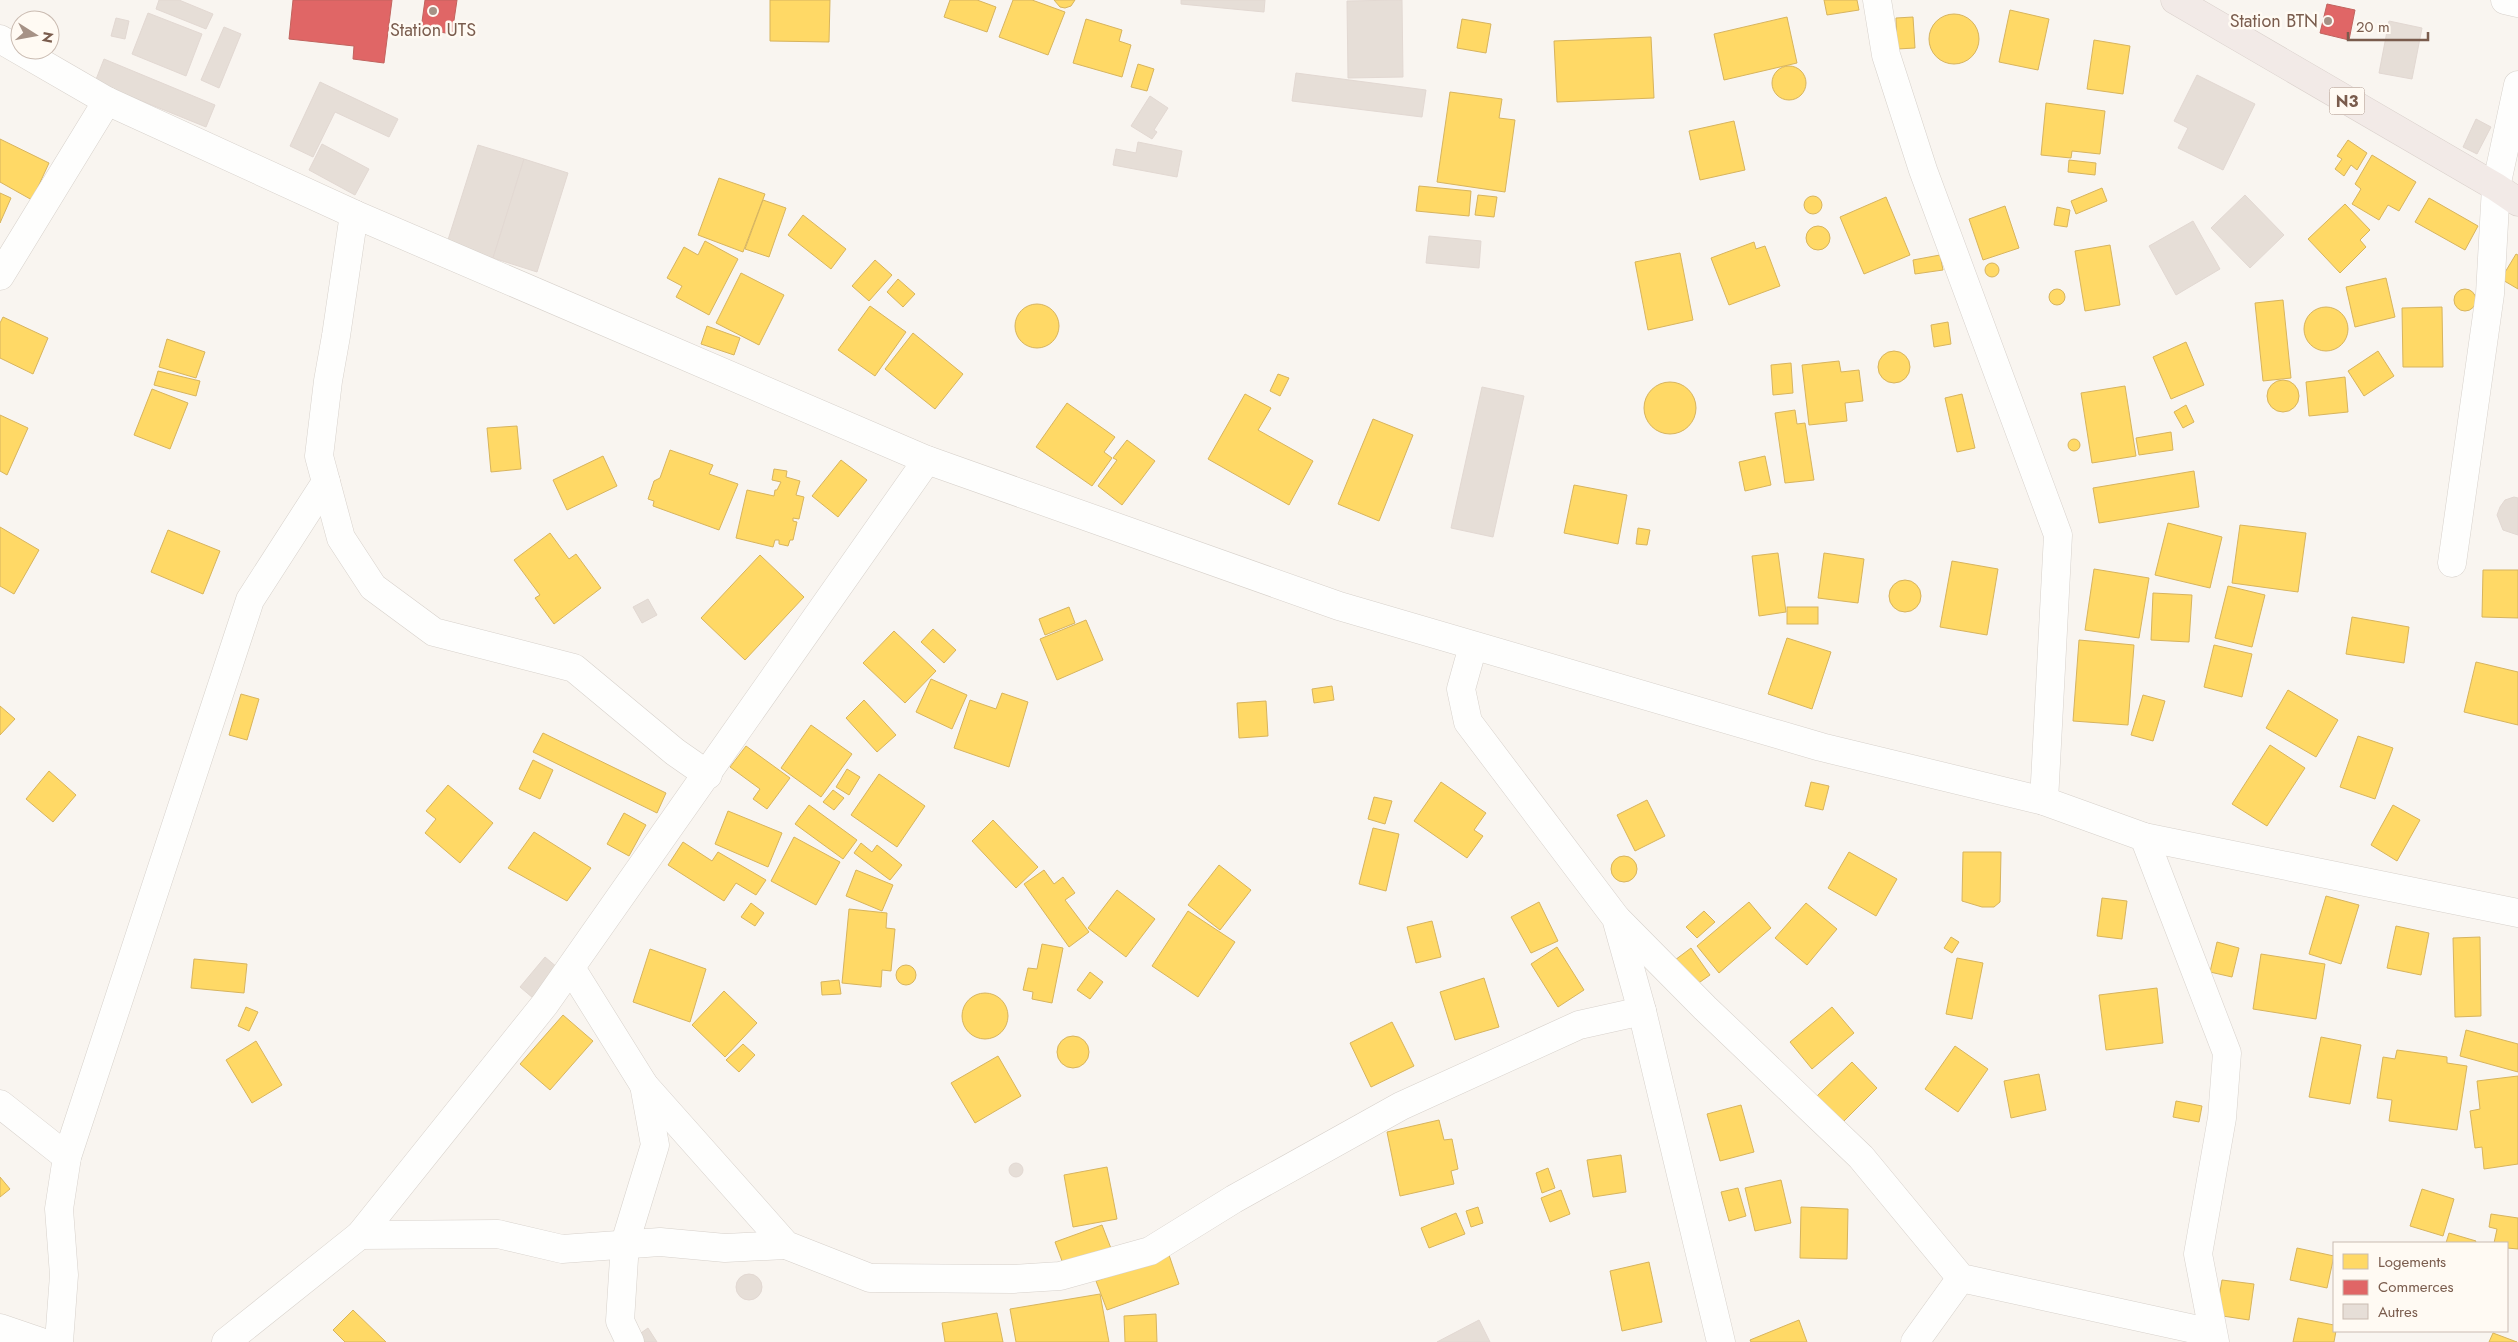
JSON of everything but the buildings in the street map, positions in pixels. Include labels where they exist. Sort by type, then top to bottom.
[{"type":"highway","name":"N3","points":[[2175,0],[2507,194]]},
{"type":"street","points":[[1877,0],[1886,55],[1922,170],[2058,535],[2044,801]]},
{"type":"street","points":[[2505,0],[2518,3]]},
{"type":"street","points":[[0,39],[107,101],[354,214],[927,460],[1339,606],[1821,747],[2044,801],[2144,837],[2518,913]]},
{"type":"street","points":[[2452,563],[2490,294],[2507,194],[2518,84]]},
{"type":"street","points":[[0,276],[107,101]]},
{"type":"street","points":[[354,214],[328,381],[319,456],[342,538],[373,587],[434,632],[574,668],[668,747],[708,775]]},
{"type":"street","points":[[226,1342],[360,1235],[545,1004],[708,775],[927,460]]},
{"type":"street","points":[[59,1342],[64,1276],[59,1209],[67,1157],[250,600],[326,482]]},
{"type":"street","points":[[1473,646],[1461,689],[1468,722],[1616,918],[1704,1008],[1861,1157],[1961,1278],[2213,1338],[2198,1254],[2222,1118],[2227,1053],[2144,837]]},
{"type":"street","points":[[1616,918],[1642,1011],[1721,1342]]},
{"type":"street","points":[[571,968],[644,1085],[786,1245]]},
{"type":"street","points":[[360,1235],[498,1234],[562,1249],[660,1242],[725,1248],[786,1245],[870,1278],[1013,1279],[1060,1276],[1150,1250],[1234,1198],[1402,1106],[1579,1025],[1642,1011]]},
{"type":"street","points":[[630,1342],[620,1321],[625,1243],[655,1145],[644,1085]]},
{"type":"street","points":[[0,1104],[67,1157]]},
{"type":"street","points":[[1915,1342],[1961,1278]]},
{"type":"street","points":[[0,1328],[41,1342]]},
{"type":"place","name":"Station UTS","points":[[433,11]]},
{"type":"place","name":"Station BTN","points":[[2328,21]]}]
